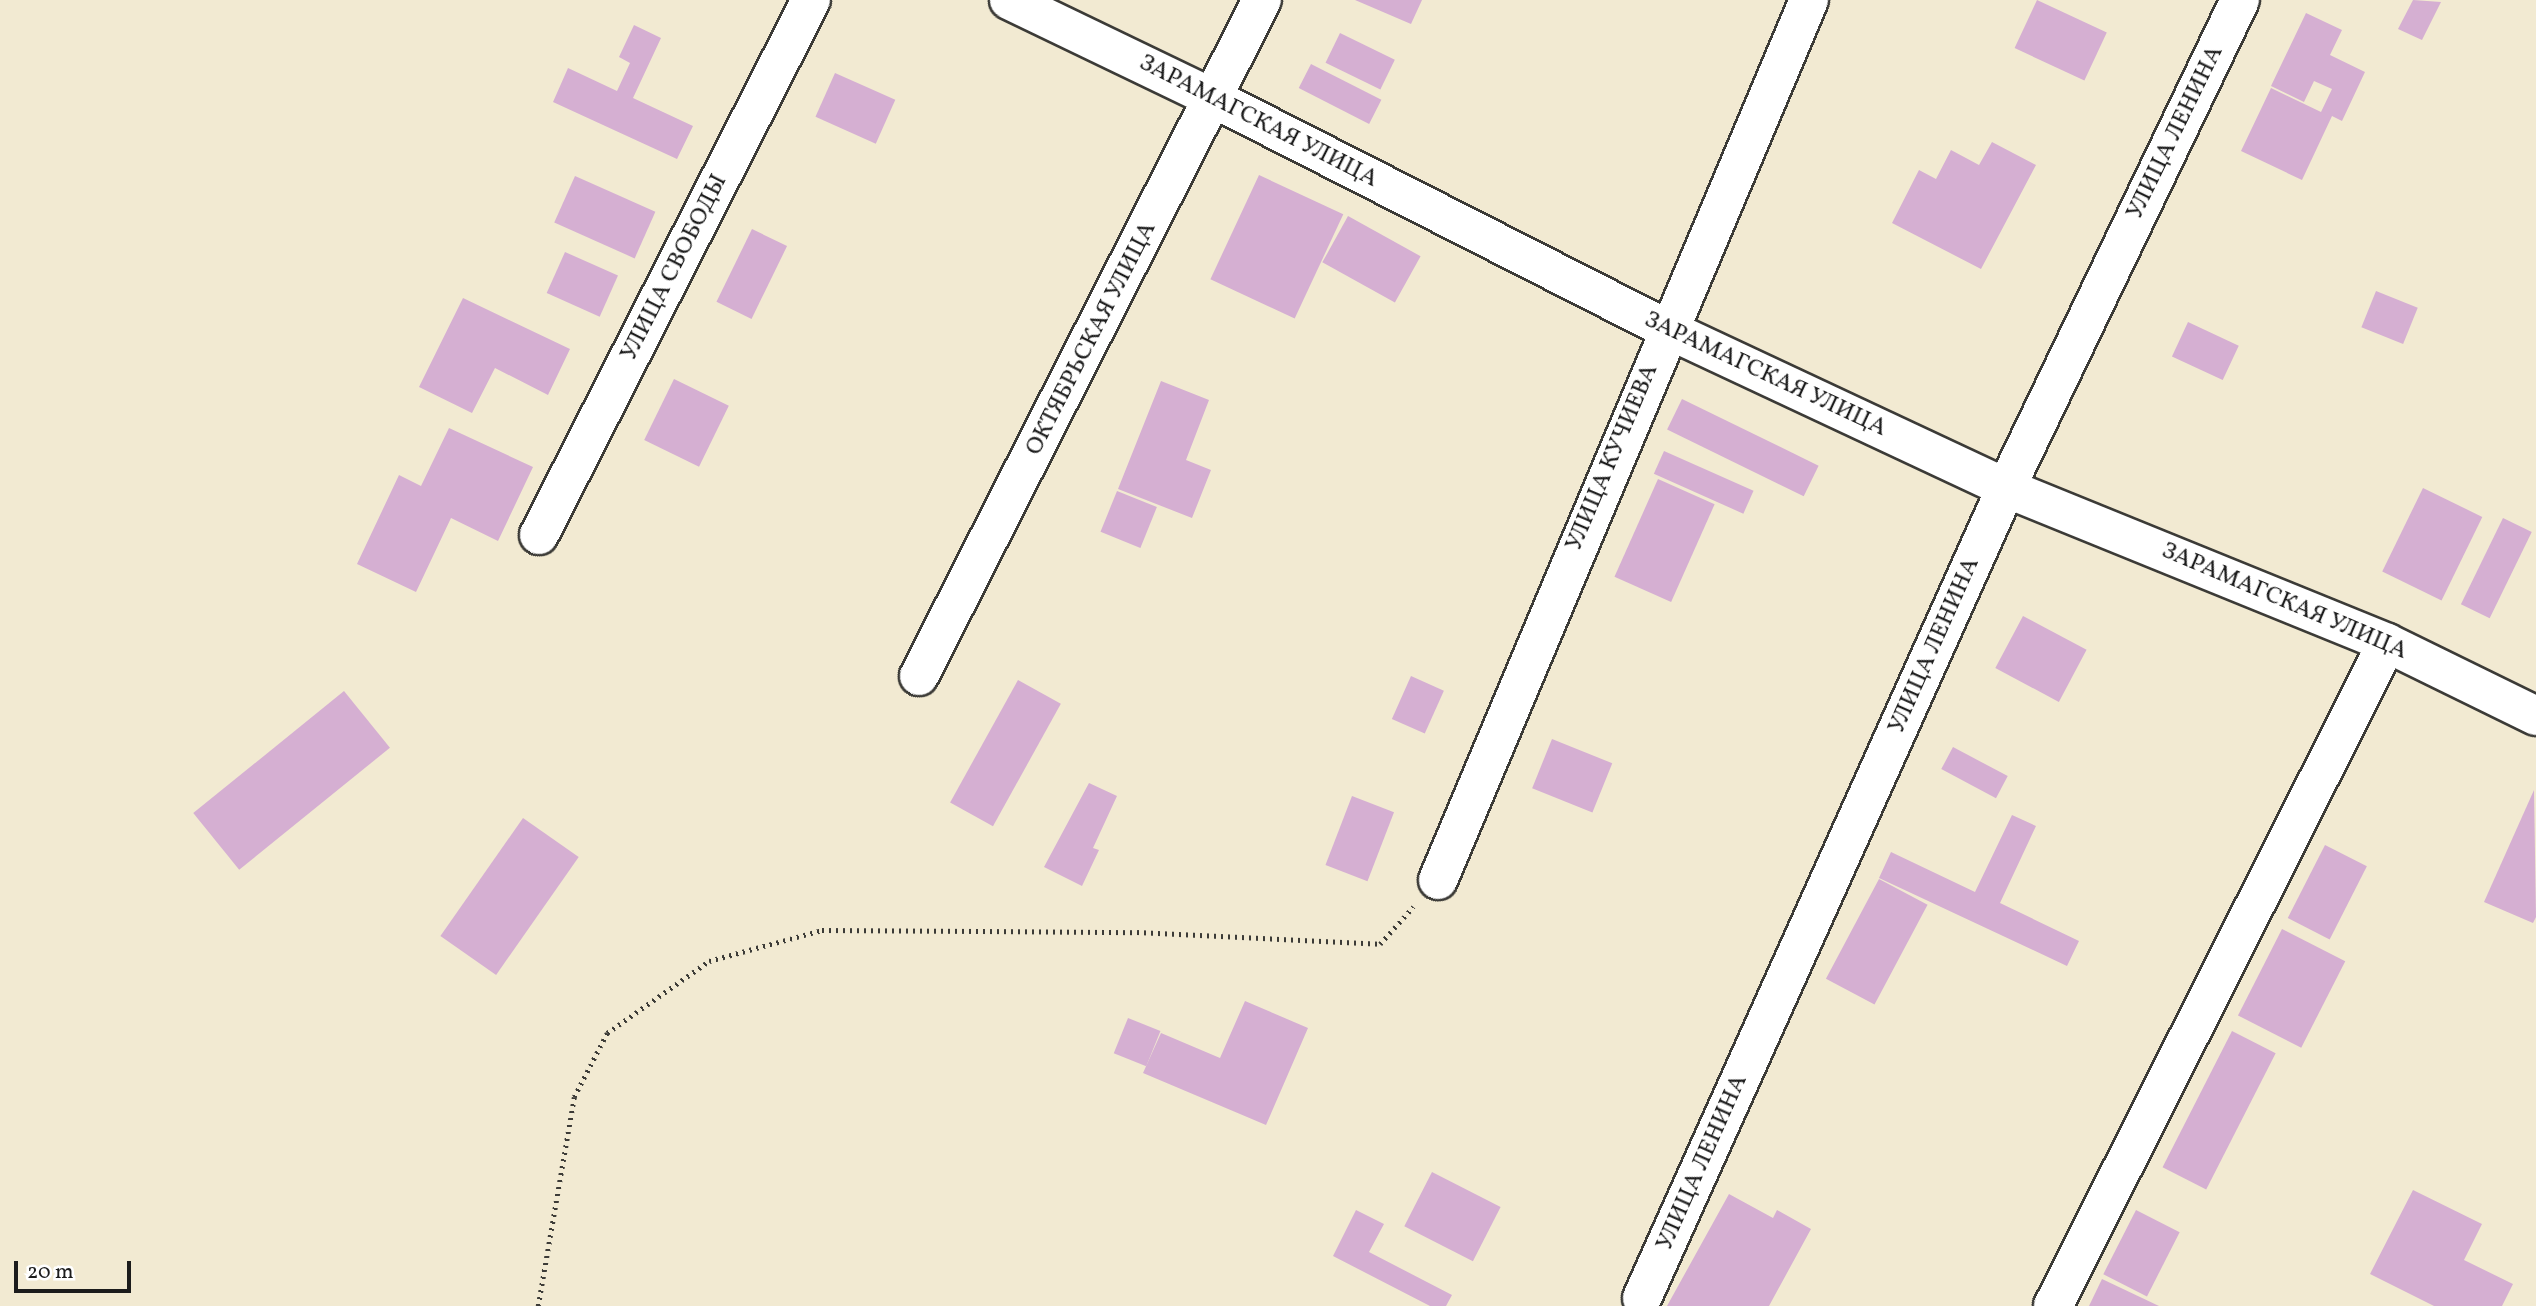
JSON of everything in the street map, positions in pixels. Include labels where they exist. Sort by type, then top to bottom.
[{"type":"street","name":"УЛИЦА СВОБОДЫ","points":[[539,535],[811,0]]},
{"type":"street","name":"ЗАРАМАГСКАЯ УЛИЦА","points":[[1009,0],[1215,99],[1667,329],[2006,488],[2387,643],[2536,716]]},
{"type":"street","name":"ОКТЯБРЬСКАЯ УЛИЦА","points":[[919,676],[1215,99],[1262,0]]},
{"type":"street","name":"УЛИЦА КУЧИЕВА","points":[[1438,880],[1667,329],[1809,0]]},
{"type":"street","name":"УЛИЦА ЛЕНИНА","points":[[1642,1298],[2006,488],[2241,0]]},
{"type":"street","points":[[2053,1306],[2387,643]]},
{"type":"path","points":[[538,1306],[575,1097],[607,1033],[709,961],[822,930],[1137,932],[1380,944],[1438,880]]},
{"type":"building","points":[[1355,0],[1422,0],[1411,24]]},
{"type":"building","points":[[2037,0],[2107,33],[2084,81],[2015,48]]},
{"type":"building","points":[[2413,0],[2441,2],[2422,40],[2398,29]]},
{"type":"building","points":[[2306,13],[2342,30],[2330,55],[2365,72],[2342,121],[2332,116],[2302,180],[2241,151],[2271,88],[2321,112],[2332,89],[2314,81],[2304,102],[2271,86]]},
{"type":"building","points":[[634,25],[661,38],[633,98],[693,126],[677,159],[553,102],[568,68],[617,91],[630,63],[619,57]]},
{"type":"building","points":[[1340,33],[1395,60],[1380,89],[1326,63]]},
{"type":"building","points":[[1311,64],[1381,100],[1369,124],[1299,88]]},
{"type":"building","points":[[835,73],[895,100],[876,144],[815,117]]},
{"type":"building","points":[[1992,142],[2036,165],[1981,269],[1892,223],[1919,170],[1936,179],[1951,150],[1979,165]]},
{"type":"building","points":[[1259,175],[1343,214],[1295,319],[1210,279]]},
{"type":"building","points":[[575,176],[655,212],[635,258],[554,223]]},
{"type":"building","points":[[1348,216],[1421,256],[1395,303],[1322,262]]},
{"type":"building","points":[[752,229],[787,246],[752,319],[716,302]]},
{"type":"building","points":[[565,252],[618,276],[600,317],[547,293]]},
{"type":"building","points":[[2376,291],[2418,308],[2403,344],[2361,327]]},
{"type":"building","points":[[463,298],[570,349],[548,395],[495,368],[472,413],[419,387]]},
{"type":"building","points":[[2188,322],[2239,346],[2223,380],[2172,356]]},
{"type":"building","points":[[674,379],[729,406],[699,467],[644,440]]},
{"type":"building","points":[[1161,381],[1209,400],[1186,460],[1211,470],[1192,518],[1118,489]]},
{"type":"building","points":[[1682,399],[1819,466],[1804,496],[1667,430]]},
{"type":"building","points":[[449,428],[533,467],[498,541],[451,518],[416,592],[357,564],[399,475],[421,486]]},
{"type":"building","points":[[1664,451],[1754,491],[1743,514],[1654,474]]},
{"type":"building","points":[[1658,479],[1715,504],[1671,602],[1614,577]]},
{"type":"building","points":[[2423,488],[2482,517],[2442,601],[2382,572]]},
{"type":"building","points":[[1117,491],[1157,507],[1140,548],[1101,532]]},
{"type":"building","points":[[2503,518],[2532,532],[2490,618],[2461,604]]},
{"type":"building","points":[[2023,616],[2087,650],[2059,702],[1995,668]]},
{"type":"building","points":[[1411,676],[1444,691],[1425,734],[1392,719]]},
{"type":"building","points":[[1018,680],[1061,704],[993,826],[950,802]]},
{"type":"building","points":[[344,691],[390,748],[239,870],[193,813]]},
{"type":"building","points":[[1552,739],[1612,763],[1592,812],[1532,788]]},
{"type":"building","points":[[1953,747],[2008,776],[1996,798],[1941,769]]},
{"type":"building","points":[[1089,783],[1117,796],[1093,848],[1099,850],[1082,886],[1044,867]]},
{"type":"building","points":[[2534,790],[2536,917],[2533,923],[2484,902]]},
{"type":"building","points":[[1352,796],[1394,812],[1367,881],[1325,865]]},
{"type":"building","points":[[2012,815],[2036,826],[2000,903],[2079,941],[2067,966],[1879,878],[1891,852],[1975,892]]},
{"type":"building","points":[[523,818],[579,857],[496,975],[440,936]]},
{"type":"building","points":[[2325,845],[2367,866],[2330,939],[2288,918]]},
{"type":"building","points":[[1879,879],[1928,905],[1875,1005],[1826,979]]},
{"type":"building","points":[[2282,929],[2345,961],[2301,1048],[2238,1015]]},
{"type":"building","points":[[1245,1001],[1308,1028],[1266,1125],[1143,1073],[1161,1033],[1220,1058]]},
{"type":"building","points":[[1128,1018],[1160,1031],[1146,1066],[1114,1053]]},
{"type":"building","points":[[2232,1031],[2276,1053],[2206,1190],[2163,1167]]},
{"type":"building","points":[[1432,1172],[1501,1207],[1473,1261],[1404,1226]]},
{"type":"building","points":[[2413,1190],[2482,1224],[2464,1260],[2513,1284],[2502,1306],[2434,1306],[2370,1274]]},
{"type":"building","points":[[1729,1194],[1773,1218],[1777,1210],[1811,1229],[1769,1306],[1667,1306]]},
{"type":"building","points":[[1356,1210],[1384,1224],[1369,1252],[1452,1295],[1446,1306],[1430,1306],[1333,1256]]},
{"type":"building","points":[[2136,1210],[2180,1232],[2147,1296],[2103,1274]]},
{"type":"building","points":[[2102,1279],[2159,1306],[2089,1306]]}]
